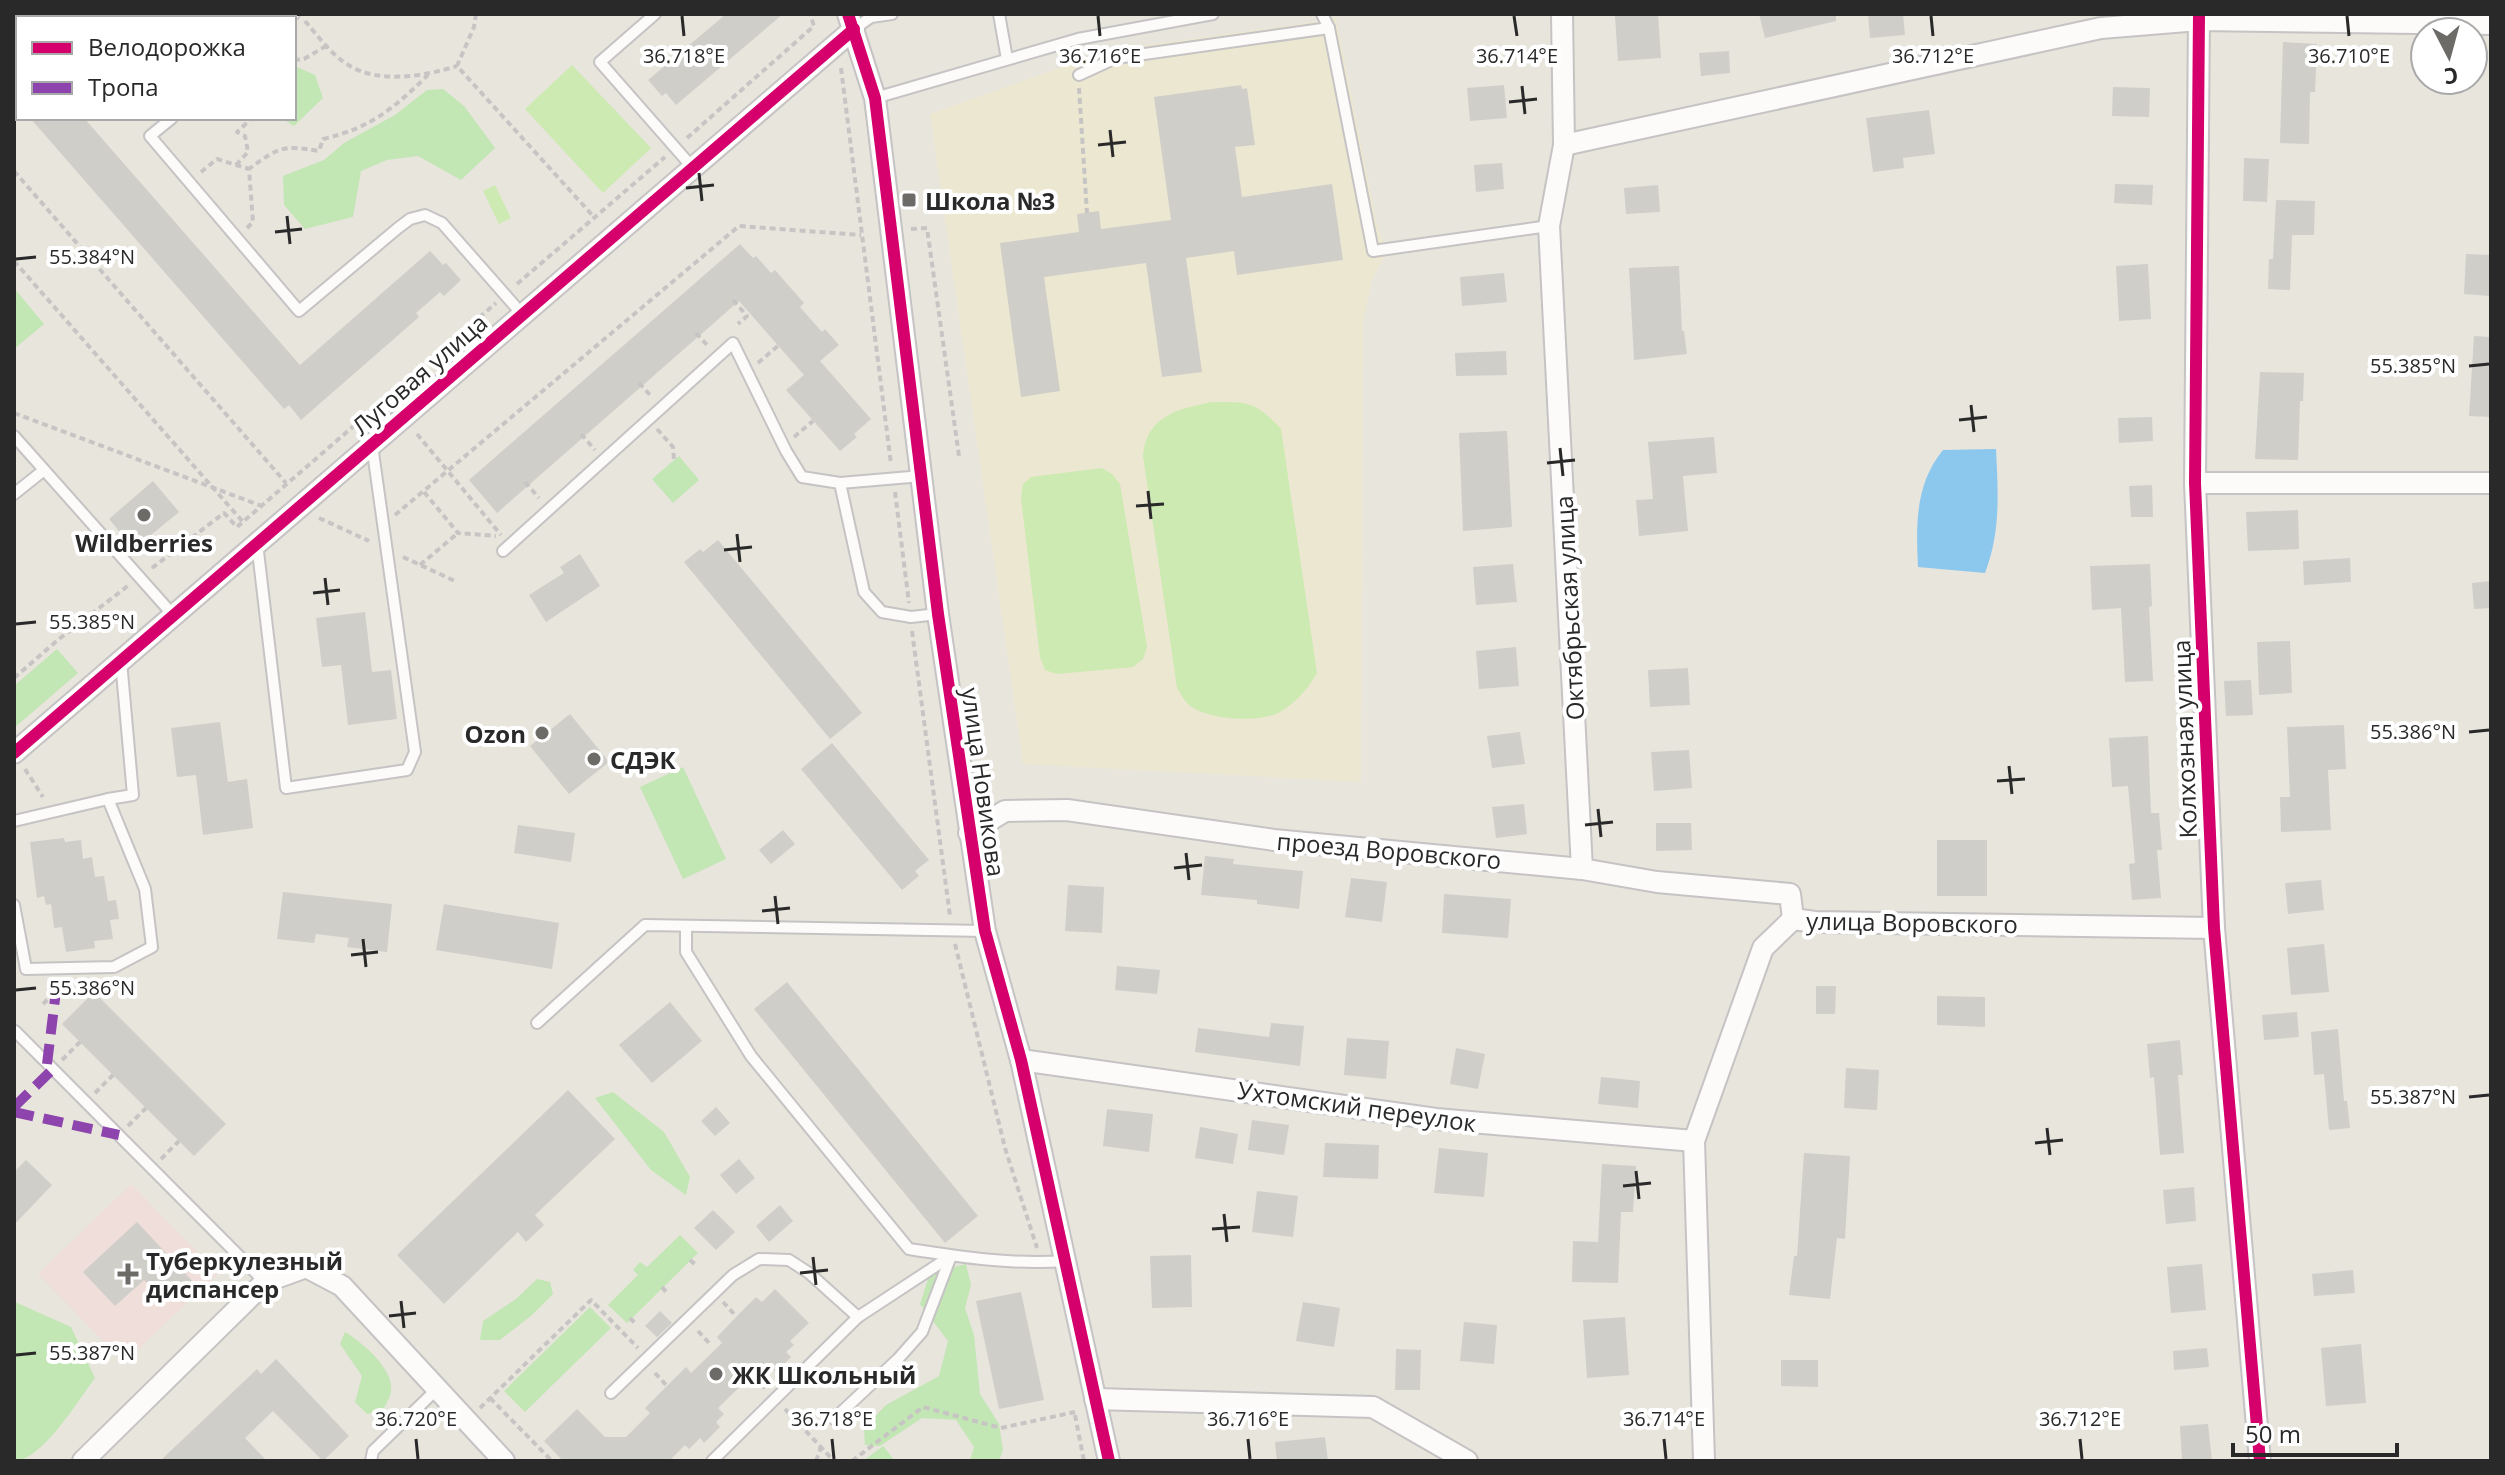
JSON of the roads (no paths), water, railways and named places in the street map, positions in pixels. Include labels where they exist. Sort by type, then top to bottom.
[{"type":"street","name":"Октябрьская улица","points":[[1562,14],[1564,145],[1549,226],[1582,869]]},
{"type":"street","points":[[1564,145],[2101,28],[2199,17],[2491,24]]},
{"type":"street","name":"Колхозная улица","points":[[2199,17],[2195,483],[2214,928],[2260,1461]]},
{"type":"street","name":"улица Новикова","points":[[851,21],[875,98],[938,614],[985,931],[1021,1060],[1109,1461]]},
{"type":"street","name":"Луговая улица","points":[[20,761],[121,661],[693,168],[851,21]]},
{"type":"street","points":[[2195,483],[2491,483]]},
{"type":"street","name":"проезд Воровского","points":[[969,833],[1005,811],[1067,810],[1274,840],[1582,869],[1657,882],[1790,894],[1793,919]]},
{"type":"street","name":"улица Воровского","points":[[1704,1461],[1694,1141],[1763,948],[1793,919],[2214,928]]},
{"type":"street","name":"Ухтомский переулок","points":[[1021,1060],[1436,1119],[1694,1141]]},
{"type":"street","points":[[83,1461],[265,1282],[306,1267],[342,1286],[437,1389],[479,1408],[504,1461]]},
{"type":"street","points":[[1095,1399],[1373,1407],[1467,1461]]},
{"type":"lane","points":[[655,14],[600,62],[693,168]]},
{"type":"lane","points":[[851,21],[892,14]]},
{"type":"lane","points":[[999,14],[1007,59]]},
{"type":"lane","points":[[875,98],[1078,39],[1213,14]]},
{"type":"lane","points":[[1322,14],[1329,28],[1373,251],[1549,226]]},
{"type":"lane","points":[[1079,75],[1116,58],[1329,28]]},
{"type":"lane","points":[[170,120],[150,136],[299,311],[398,228],[410,219],[425,215],[442,223],[522,314]]},
{"type":"lane","points":[[503,551],[733,343],[802,477],[840,483],[922,476]]},
{"type":"lane","points":[[14,436],[174,616]]},
{"type":"lane","points":[[257,543],[286,788],[407,770],[415,752],[372,445]]},
{"type":"lane","points":[[14,494],[44,470]]},
{"type":"lane","points":[[840,483],[864,592],[882,612],[911,617],[938,614]]},
{"type":"lane","points":[[14,821],[133,795],[121,661]]},
{"type":"lane","points":[[14,905],[26,969],[114,967],[152,947],[145,889],[108,799]]},
{"type":"lane","points":[[537,1023],[645,925],[985,931]]},
{"type":"lane","points":[[686,926],[686,952],[751,1056],[909,1249],[951,1256],[1065,1261]]},
{"type":"lane","points":[[15,1031],[265,1282]]},
{"type":"lane","points":[[712,1461],[858,1317],[951,1256]]},
{"type":"lane","points":[[834,1419],[922,1332],[951,1256]]},
{"type":"lane","points":[[611,1393],[649,1364],[733,1275],[759,1259],[789,1260],[809,1273],[858,1317]]},
{"type":"lane","points":[[371,1461],[373,1451],[437,1389]]},
{"type":"water","points":[[1996,449],[1996,527],[1985,573],[1918,567],[1919,506],[1934,463],[1943,450]]},
{"type":"place","name":"Школа №3","points":[[909,200]]},
{"type":"place","name":"Wildberries","points":[[144,515]]},
{"type":"place","name":"Ozon","points":[[542,733]]},
{"type":"place","name":"СДЭК","points":[[594,759]]},
{"type":"place","name":"Туберкулезный диспансер","points":[[128,1274]]},
{"type":"place","name":"ЖК Школьный","points":[[716,1374]]}]
